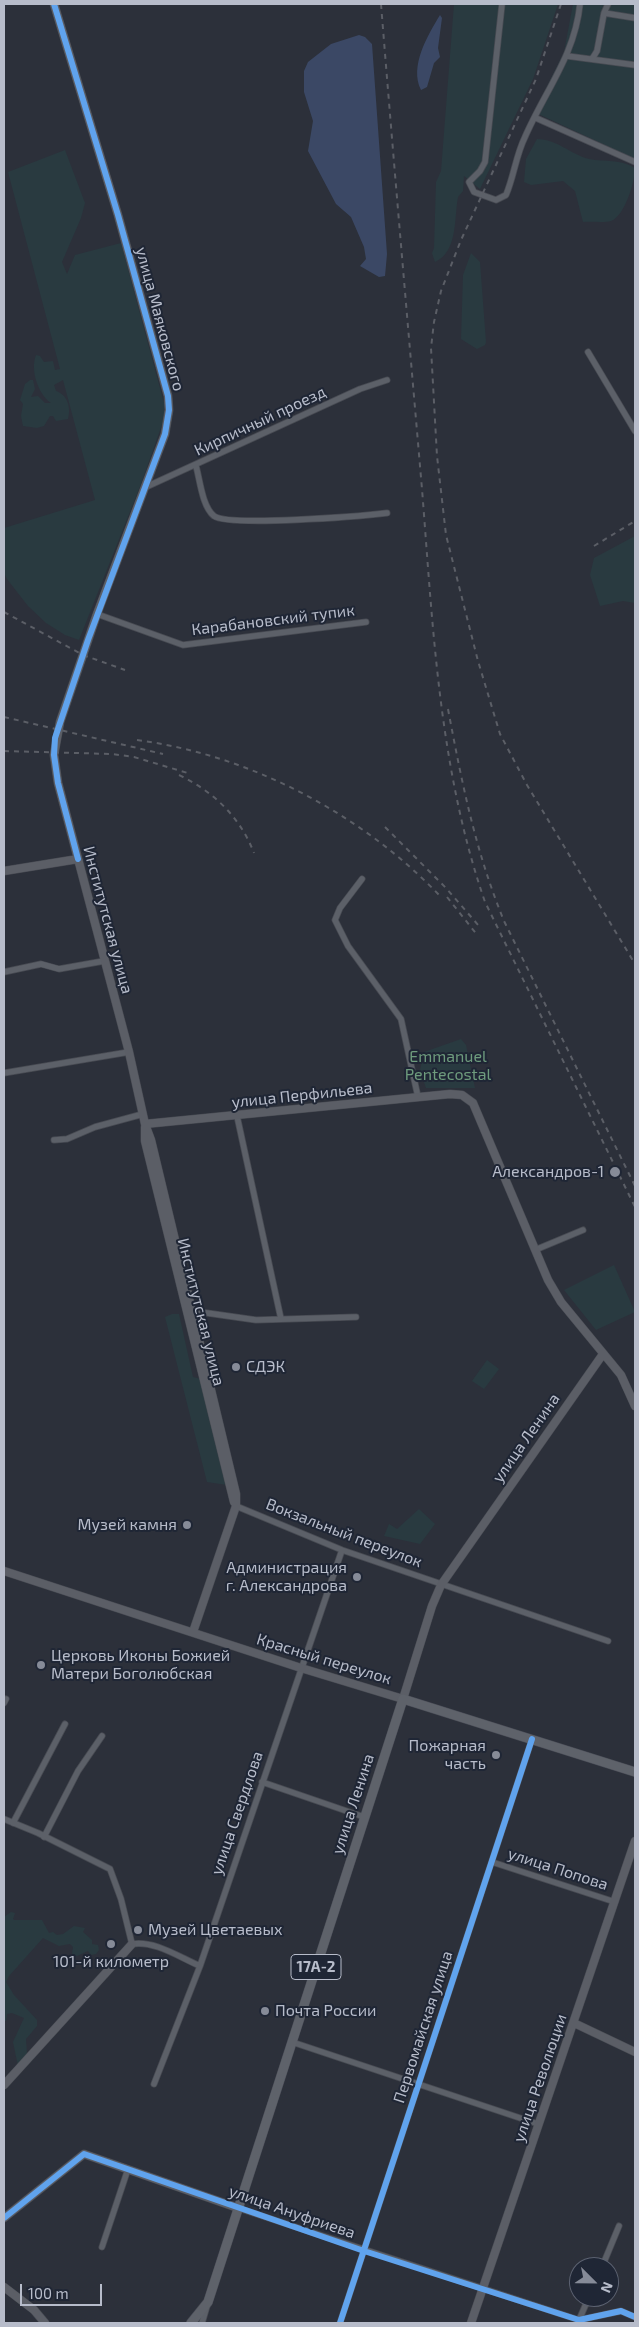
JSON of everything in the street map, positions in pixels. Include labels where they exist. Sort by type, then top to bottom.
[{"type":"main road","name":"улица Маяковского","points":[[54,4],[118,215],[168,396],[168,423],[146,487],[97,614],[60,722]]},
{"type":"main road","name":"Институтская улица","points":[[60,722],[54,755],[58,783],[129,1052],[145,1124],[152,1140],[168,1223],[236,1494],[236,1506],[193,1632]]},
{"type":"main road","points":[[4,871],[78,859]]},
{"type":"main road","name":"улица Перфильева","points":[[145,1124],[450,1094],[462,1095],[473,1103],[535,1250]]},
{"type":"main road","points":[[535,1250],[560,1302],[621,1376],[635,1406]]},
{"type":"main road","name":"улица Ленина","points":[[208,2302],[432,1606],[442,1585],[603,1354]]},
{"type":"main road","name":"Красный переулок","points":[[4,1571],[301,1668],[635,1772]]},
{"type":"main road","name":"улица Революции","points":[[471,2323],[635,1841]]},
{"type":"main road","points":[[4,2084],[132,1944]]},
{"type":"main road","points":[[574,2023],[635,2052]]},
{"type":"main road","name":"улица Ануфриева","points":[[4,2218],[84,2154],[238,2208]]},
{"type":"main road","points":[[4,2288],[34,2310],[44,2323]]},
{"type":"main road","name":"17А-2","points":[[191,2323],[208,2302]]},
{"type":"street","points":[[502,4],[485,162],[480,171],[469,182],[474,192],[496,200],[506,195],[523,141],[567,56],[578,26],[580,4]]},
{"type":"street","points":[[592,59],[597,51],[604,13],[608,4]]},
{"type":"street","points":[[604,13],[635,18]]},
{"type":"street","points":[[567,56],[635,65]]},
{"type":"street","points":[[536,118],[635,162]]},
{"type":"street","points":[[588,352],[635,431]]},
{"type":"street","name":"Кирпичный проезд","points":[[146,487],[196,466],[351,393],[387,380]]},
{"type":"street","points":[[196,466],[205,498],[212,514],[221,520],[289,520],[387,513]]},
{"type":"street","name":"Карабановский тупик","points":[[97,614],[183,646],[366,622]]},
{"type":"street","points":[[362,879],[340,908],[335,920],[348,946],[401,1020],[418,1097]]},
{"type":"street","points":[[4,972],[41,964],[59,970],[104,960]]},
{"type":"street","points":[[4,1073],[129,1052]]},
{"type":"street","points":[[54,1140],[67,1139],[95,1127],[143,1114]]},
{"type":"street","points":[[237,1116],[281,1319]]},
{"type":"street","points":[[535,1250],[583,1230]]},
{"type":"street","points":[[190,1312],[256,1320],[356,1317]]},
{"type":"street","name":"Вокзальный переулок","points":[[236,1506],[342,1550],[608,1641]]},
{"type":"street","name":"улица Свердлова","points":[[154,2084],[200,1966],[342,1550]]},
{"type":"street","points":[[13,1823],[65,1724]]},
{"type":"street","points":[[44,1837],[78,1771],[102,1736]]},
{"type":"street","name":"Первомайская улица","points":[[340,2323],[532,1739]]},
{"type":"street","points":[[262,1782],[364,1817]]},
{"type":"street","points":[[4,1819],[102,1863],[110,1869],[121,1899],[132,1944],[142,1942],[152,1945],[200,1966]]},
{"type":"street","name":"улица Попова","points":[[492,1862],[614,1902]]},
{"type":"street","points":[[292,2042],[538,2124]]},
{"type":"street","points":[[102,2247],[128,2169]]},
{"type":"street","name":"улица Ануфриева","points":[[238,2208],[364,2251],[482,2287],[579,2320]]},
{"type":"street","points":[[606,2257],[619,2226]]},
{"type":"street","points":[[202,2323],[208,2302]]},
{"type":"street","points":[[579,2320],[585,2307]]},
{"type":"street","points":[[579,2320],[621,2311],[635,2317]]},
{"type":"green space","points":[[454,4],[558,4],[533,79],[480,189],[464,176],[463,191],[458,197],[454,234],[451,243],[448,251],[435,262],[432,253],[434,248],[436,182],[441,171]]},
{"type":"green space","points":[[573,4],[635,4],[635,159],[534,112],[564,52]]},
{"type":"green space","points":[[537,139],[551,141],[589,159],[619,162],[635,168],[628,198],[616,218],[608,222],[583,222],[575,191],[563,181],[531,185],[524,182],[526,159]]},
{"type":"green space","points":[[65,150],[85,203],[81,218],[62,262],[67,274],[75,255],[121,243],[164,403],[164,419],[141,484],[79,640],[65,635],[46,623],[28,606],[4,573],[4,528],[95,500],[63,380],[54,385],[56,391],[68,402],[68,419],[56,421],[53,416],[50,416],[44,426],[37,428],[23,426],[21,416],[23,404],[20,400],[25,384],[30,380],[33,380],[35,389],[31,397],[38,396],[45,403],[51,403],[42,394],[36,381],[34,361],[36,355],[40,356],[44,362],[53,361],[55,370],[60,369],[8,172]]},
{"type":"green space","points":[[471,253],[480,262],[486,342],[485,345],[477,349],[461,339],[463,275]]},
{"type":"green space","points":[[635,536],[635,603],[623,601],[600,606],[590,575],[594,558]]},
{"type":"green space","name":"Emmanuel Pentecostal","points":[[461,1039],[466,1045],[475,1088],[426,1088],[420,1070],[424,1052]]},
{"type":"green space","points":[[614,1265],[635,1312],[596,1330],[564,1290]]},
{"type":"green space","points":[[179,1314],[193,1377],[201,1379],[227,1485],[207,1482],[165,1317]]},
{"type":"green space","points":[[487,1360],[499,1369],[484,1389],[472,1381]]},
{"type":"green space","points":[[419,1509],[435,1524],[420,1544],[384,1536],[389,1524],[397,1529]]},
{"type":"green space","points":[[11,1912],[15,1913],[14,1920],[42,1920],[49,1933],[53,1932],[57,1935],[63,1934],[74,1926],[85,1928],[83,1932],[92,1940],[92,1944],[98,1945],[99,1950],[96,1954],[91,1955],[88,1951],[77,1956],[72,1954],[73,1947],[70,1944],[59,1946],[43,1938],[9,1976],[6,1982],[14,1995],[37,2020],[37,2026],[26,2039],[27,2054],[18,2066],[13,2042],[24,2018],[12,2013],[7,2014],[6,2021],[4,2021],[4,1917]]},
{"type":"water","points":[[440,15],[442,18],[438,48],[440,57],[434,63],[427,87],[421,90],[417,71],[421,51]]},
{"type":"water","points":[[359,35],[365,37],[372,44],[387,254],[385,276],[379,277],[360,266],[366,259],[364,247],[351,217],[336,204],[308,151],[313,121],[304,92],[304,71],[308,62],[331,44]]},
{"type":"railway","points":[[381,4],[435,646],[440,698],[457,801],[485,902],[635,1207]]},
{"type":"railway","points":[[561,4],[536,79],[461,240],[441,291],[434,322],[431,348],[437,456],[446,535],[478,661],[500,734],[527,785],[635,964]]},
{"type":"railway","points":[[594,546],[635,521]]},
{"type":"railway","points":[[4,612],[83,655],[125,670]]},
{"type":"railway","points":[[448,709],[464,790],[477,842],[504,921],[635,1186]]},
{"type":"railway","points":[[4,717],[163,754]]},
{"type":"railway","points":[[137,740],[221,759],[262,774],[302,793],[376,839],[409,866],[440,896]]},
{"type":"railway","points":[[4,751],[112,754],[134,757],[191,774]]},
{"type":"railway","points":[[179,775],[204,789],[224,807],[241,828],[254,853]]},
{"type":"railway","points":[[385,827],[446,888],[479,926]]},
{"type":"railway","points":[[447,897],[478,936]]},
{"type":"cycle path","points":[[54,4],[118,215],[168,396],[169,410],[165,434],[88,640],[55,738],[54,755],[58,783],[78,859]]},
{"type":"cycle path","points":[[340,2323],[532,1739]]},
{"type":"cycle path","points":[[4,2218],[84,2154],[364,2251],[579,2320],[621,2311],[635,2317]]},
{"type":"place","name":"Александров-1","points":[[615,1172]]},
{"type":"place","name":"СДЭК","points":[[236,1367]]},
{"type":"place","name":"Музей камня","points":[[187,1525]]},
{"type":"place","name":"Администрация г. Александрова","points":[[357,1577]]},
{"type":"place","name":"Церковь Иконы Божией Матери Боголюбская","points":[[41,1665]]},
{"type":"place","name":"Пожарная часть","points":[[496,1755]]},
{"type":"place","name":"Музей Цветаевых","points":[[138,1930]]},
{"type":"place","name":"101-й километр","points":[[111,1944]]},
{"type":"place","name":"Почта России","points":[[265,2011]]}]
